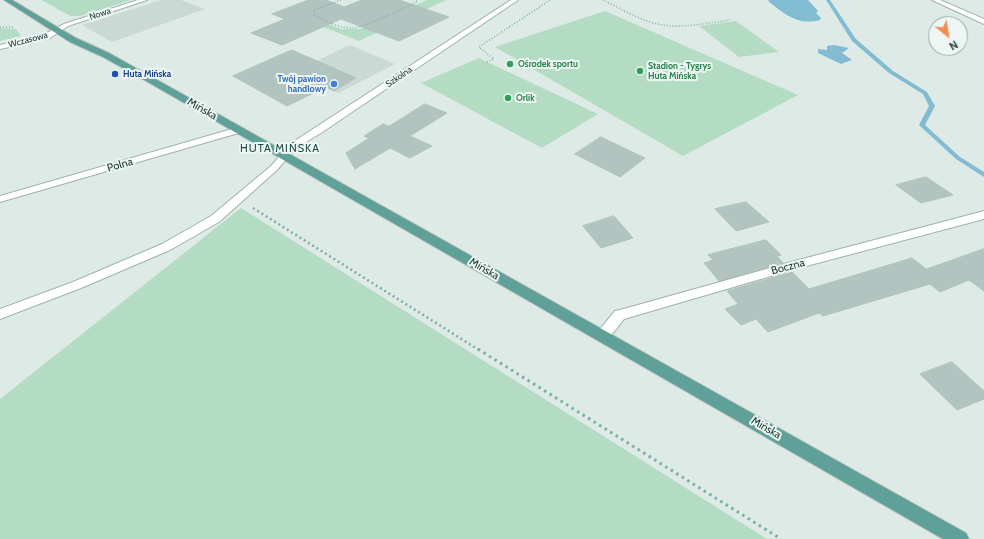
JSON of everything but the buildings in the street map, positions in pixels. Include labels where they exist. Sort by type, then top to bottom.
[{"type":"main road","name":"Mińska","points":[[7,0],[56,31],[106,55],[284,155],[960,539]]},
{"type":"street","name":"Nowa","points":[[56,31],[66,26],[144,0]]},
{"type":"street","points":[[935,0],[984,22]]},
{"type":"street","points":[[497,1],[512,2]]},
{"type":"street","name":"Szkolna","points":[[0,314],[77,285],[166,247],[215,219],[239,200],[274,168],[293,146],[318,131],[512,2]]},
{"type":"street","name":"Wczasowa","points":[[0,47],[47,36],[56,31]]},
{"type":"street","name":"Polna","points":[[0,199],[239,130]]},
{"type":"street","name":"Boczna","points":[[602,335],[620,315],[796,265],[984,215]]},
{"type":"path","points":[[341,0],[314,10],[314,15],[341,26],[357,27],[413,4],[418,0]]},
{"type":"path","points":[[487,62],[494,59],[479,47],[550,0]]},
{"type":"path","points":[[603,0],[642,19],[662,25],[679,26],[730,20]]},
{"type":"path","points":[[239,200],[782,539]]},
{"type":"shaded area","points":[[161,0],[181,0],[205,9],[112,42],[82,25]]},
{"type":"shaded area","points":[[350,45],[395,64],[338,93],[293,72]]},
{"type":"green space","points":[[42,0],[131,0],[80,16],[70,16]]},
{"type":"green space","points":[[427,0],[446,0],[359,41],[296,16],[311,17],[341,29],[360,29]]},
{"type":"green space","name":"Stadion - Tygrys Huta Mińska","points":[[605,11],[798,95],[683,156],[495,47]]},
{"type":"green space","points":[[736,21],[779,52],[739,57],[699,26]]},
{"type":"green space","points":[[0,28],[16,29],[21,36],[0,41]]},
{"type":"green space","name":"Orlik","points":[[479,58],[598,114],[542,148],[421,83]]},
{"type":"green space","points":[[241,208],[767,539],[0,539],[0,399]]},
{"type":"water","points":[[808,0],[818,11],[816,13],[821,18],[820,20],[805,21],[792,18],[768,1]]},
{"type":"water","points":[[834,45],[849,48],[842,53],[852,60],[841,64],[818,53],[818,49],[827,50],[827,46]]},
{"type":"waterway","points":[[828,0],[854,40],[891,72],[925,93],[932,106],[922,125],[958,158],[984,175]]},
{"type":"place","name":"Ośrodek sportu","points":[[510,64]]},
{"type":"place","name":"Stadion - Tygrys Huta Mińska","points":[[640,71]]},
{"type":"place","name":"Huta Mińska","points":[[115,74]]},
{"type":"place","name":"Twój pawion handlowy","points":[[334,84]]},
{"type":"place","name":"Orlik","points":[[508,98]]},
{"type":"district","name":"HUTA MIŃSKA","points":[[280,149]]}]
